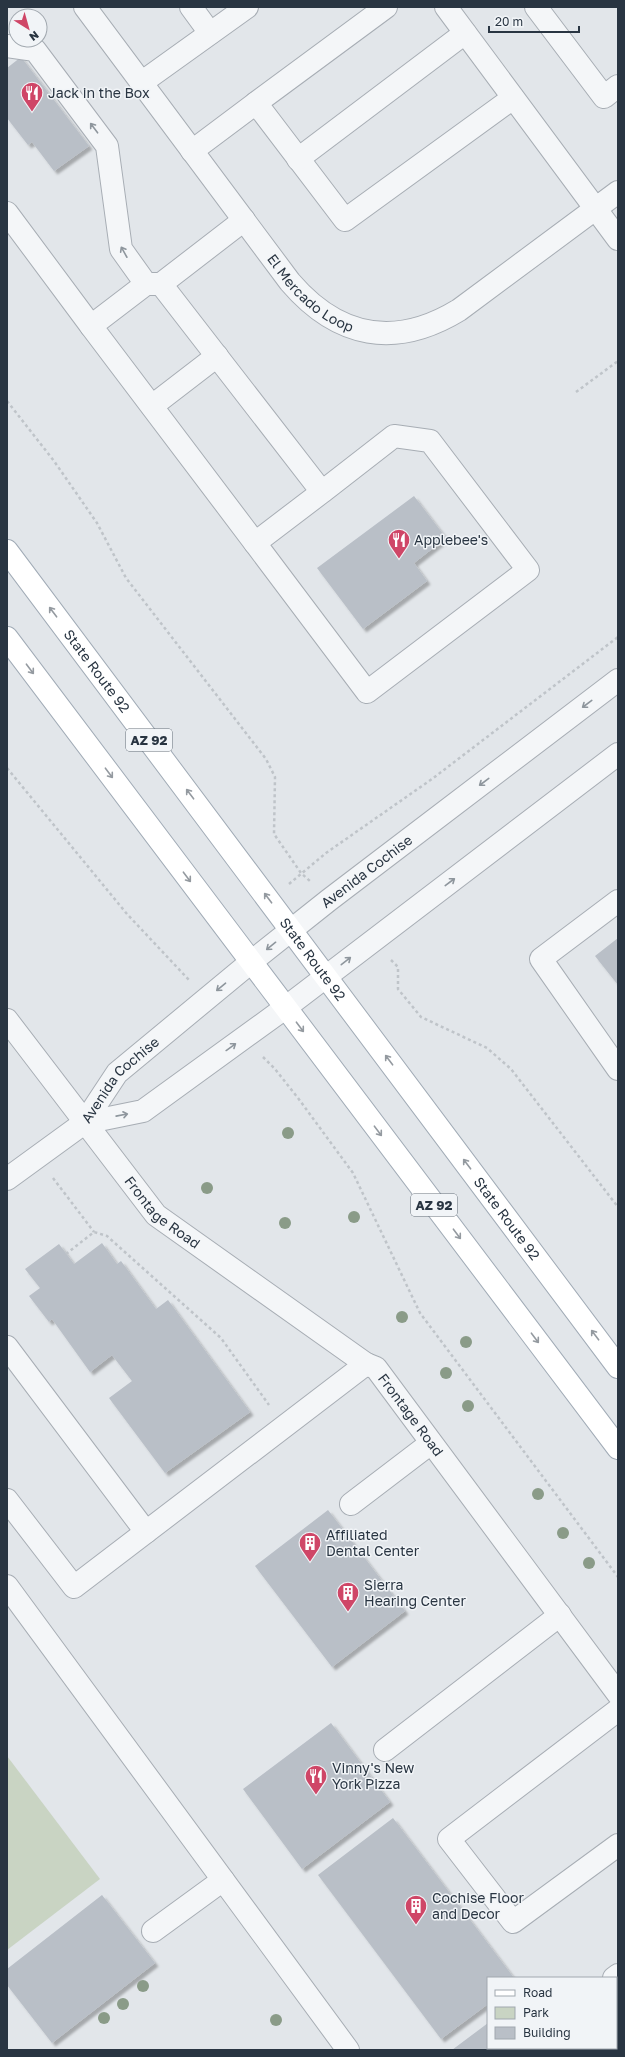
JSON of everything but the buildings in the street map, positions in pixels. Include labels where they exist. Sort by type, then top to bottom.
[{"type":"main road","name":"State Route 92","points":[[7,551],[327,976],[618,1367]]},
{"type":"main road","name":"AZ 92","points":[[7,638],[618,1448]]},
{"type":"street","name":"El Mercado Loop","points":[[85,7],[290,282],[304,298],[318,310],[334,320],[352,328],[389,334],[426,327],[459,310],[618,192]]},
{"type":"street","points":[[191,7],[210,33]]},
{"type":"street","points":[[141,83],[247,7]]},
{"type":"street","points":[[192,151],[386,7]]},
{"type":"street","points":[[446,7],[618,239]]},
{"type":"street","points":[[536,7],[604,97],[618,86]]},
{"type":"street","points":[[298,159],[465,33]]},
{"type":"street","points":[[7,46],[35,50],[107,146],[121,249],[217,356],[322,492]]},
{"type":"street","points":[[256,103],[345,220],[513,98]]},
{"type":"street","points":[[7,213],[91,326],[152,406],[255,543],[368,692],[528,570],[430,440],[394,436],[255,543]]},
{"type":"street","points":[[91,326],[244,220]]},
{"type":"street","points":[[152,406],[217,356]]},
{"type":"street","name":"Avenida Cochise","points":[[84,1123],[116,1073],[329,900],[618,680]]},
{"type":"street","name":"Avenida Cochise","points":[[84,1123],[143,1111],[285,1008],[618,754]]},
{"type":"street","points":[[617,1064],[542,959],[618,901]]},
{"type":"street","name":"Frontage Road","points":[[7,1020],[84,1123],[156,1215],[366,1364],[376,1368],[618,1694]]},
{"type":"street","points":[[7,1179],[84,1123]]},
{"type":"street","points":[[7,1347],[146,1532]]},
{"type":"street","points":[[7,1500],[74,1588],[366,1364]]},
{"type":"street","points":[[350,1504],[432,1443]]},
{"type":"street","points":[[7,1586],[348,2050]]},
{"type":"street","points":[[385,1750],[560,1615]]},
{"type":"street","points":[[618,1710],[449,1838],[514,1922],[618,1845]]},
{"type":"street","points":[[153,1931],[223,1880]]},
{"type":"path","points":[[576,392],[618,361]]},
{"type":"path","points":[[7,401],[54,460],[97,522],[126,578],[266,759],[275,777],[274,834],[301,873],[329,900]]},
{"type":"path","points":[[270,902],[301,873],[432,779],[618,637]]},
{"type":"path","points":[[7,768],[127,914],[207,999]]},
{"type":"path","points":[[372,942],[398,967],[398,989],[421,1017],[487,1048],[512,1069],[618,1207]]},
{"type":"path","points":[[187,978],[193,973]]},
{"type":"path","points":[[243,1039],[275,1069],[353,1173],[420,1313],[618,1577]]},
{"type":"path","points":[[37,1157],[94,1232],[107,1236],[221,1338],[285,1426]]},
{"type":"path","points":[[66,1254],[94,1232]]},
{"type":"green space","points":[[7,1756],[100,1879],[7,1950]]},
{"type":"place","name":"Jack in the Box","points":[[32,112]]},
{"type":"place","name":"Applebee's","points":[[399,560]]},
{"type":"place","name":"Affiliated Dental Center","points":[[310,1562]]},
{"type":"place","name":"Sierra Hearing Center","points":[[348,1612]]},
{"type":"place","name":"Vinny's New York Pizza","points":[[316,1796]]},
{"type":"place","name":"Cochise Floor and Decor","points":[[416,1926]]}]
